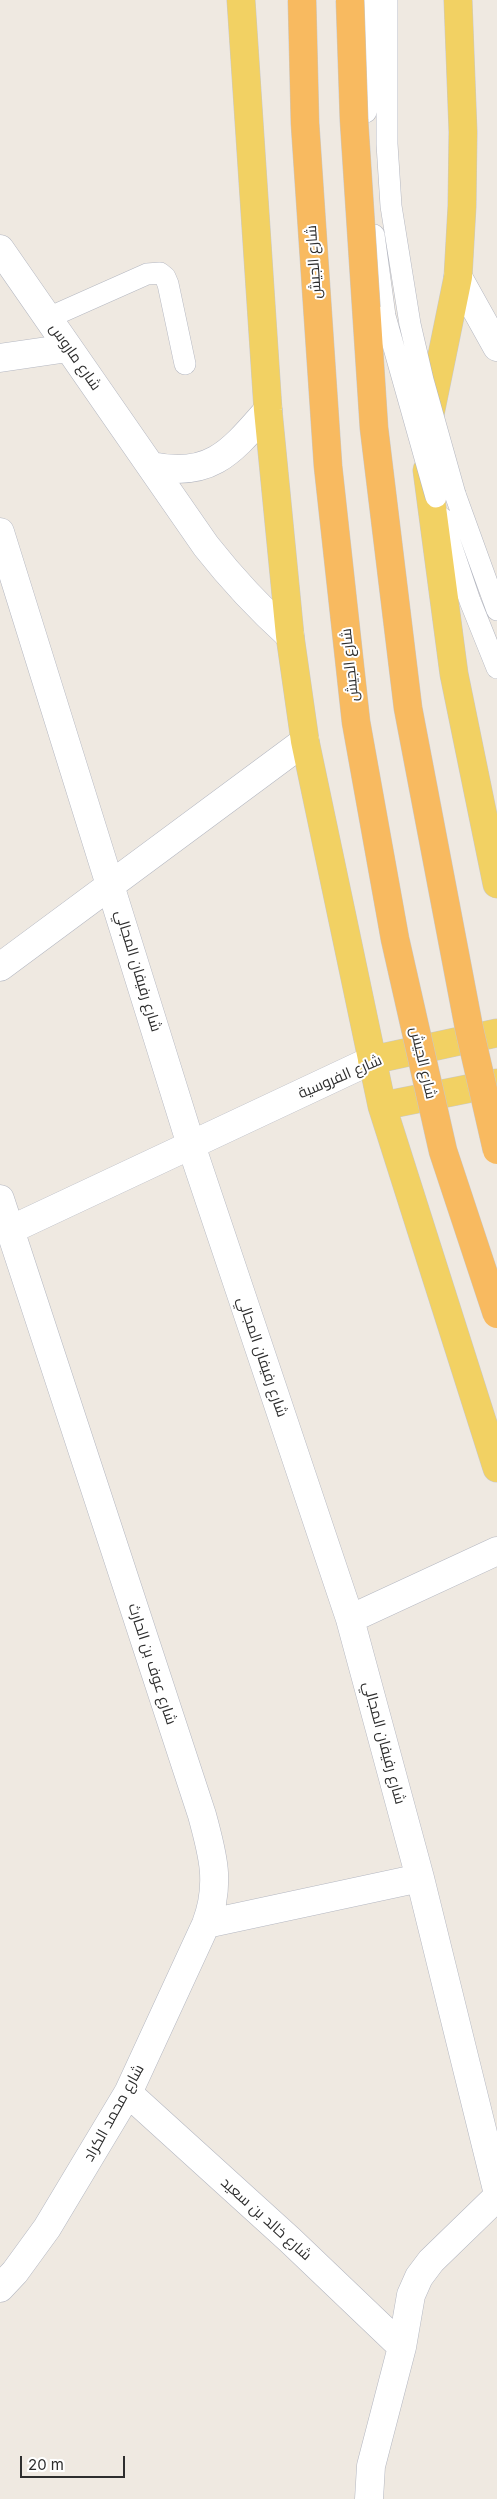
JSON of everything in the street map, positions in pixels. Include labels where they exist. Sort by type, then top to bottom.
[{"type":"highway","name":"شارع الجيش","points":[[302,0],[305,123],[328,466],[356,722],[395,939],[443,1150],[497,1314]]},
{"type":"highway","points":[[350,0],[354,120],[374,428],[407,698],[469,1028],[497,1150]]},
{"type":"main road","points":[[241,0],[268,410],[290,636],[305,741],[382,1106],[497,1468]]},
{"type":"main road","points":[[458,0],[463,132],[462,206],[458,277],[434,387],[428,432],[426,476],[454,674],[497,884]]},
{"type":"main road","name":"شارع الفروسية","points":[[372,1060],[497,1033]]},
{"type":"main road","points":[[382,1106],[497,1083]]},
{"type":"street","name":"شارع ماروس","points":[[0,249],[206,546],[231,579],[259,609],[290,636]]},
{"type":"street","points":[[458,277],[497,347]]},
{"type":"street","points":[[0,358],[68,348]]},
{"type":"street","points":[[151,466],[185,470],[202,467],[218,460],[232,450],[268,410]]},
{"type":"street","name":"شارع رفيفان المجالي","points":[[0,532],[191,1145],[350,1619],[420,1878],[497,2190]]},
{"type":"street","points":[[0,967],[305,741]]},
{"type":"street","name":"شارع الفروسية","points":[[10,1230],[372,1060]]},
{"type":"street","name":"شارع عوف بن الحارث","points":[[0,1199],[210,1844],[215,1872],[214,1903],[206,1924]]},
{"type":"street","points":[[350,1619],[497,1551]]},
{"type":"street","points":[[206,1924],[420,1878]]},
{"type":"street","name":"شارع محمد الكراد","points":[[0,2288],[15,2272],[47,2228],[128,2093],[206,1924]]},
{"type":"street","name":"شارع خالد بن سعيد","points":[[128,2093],[290,2240],[402,2347]]},
{"type":"street","points":[[369,2499],[369,2481],[375,2448],[402,2347],[411,2295],[419,2277],[431,2261],[497,2197]]},
{"type":"lane","points":[[368,0],[366,144],[370,205],[385,316],[446,495],[497,610]]},
{"type":"lane","points":[[387,0],[387,144],[391,206],[410,324],[470,601],[497,668]]},
{"type":"lane","points":[[48,318],[147,274],[160,273],[166,277],[168,284],[185,364]]}]
